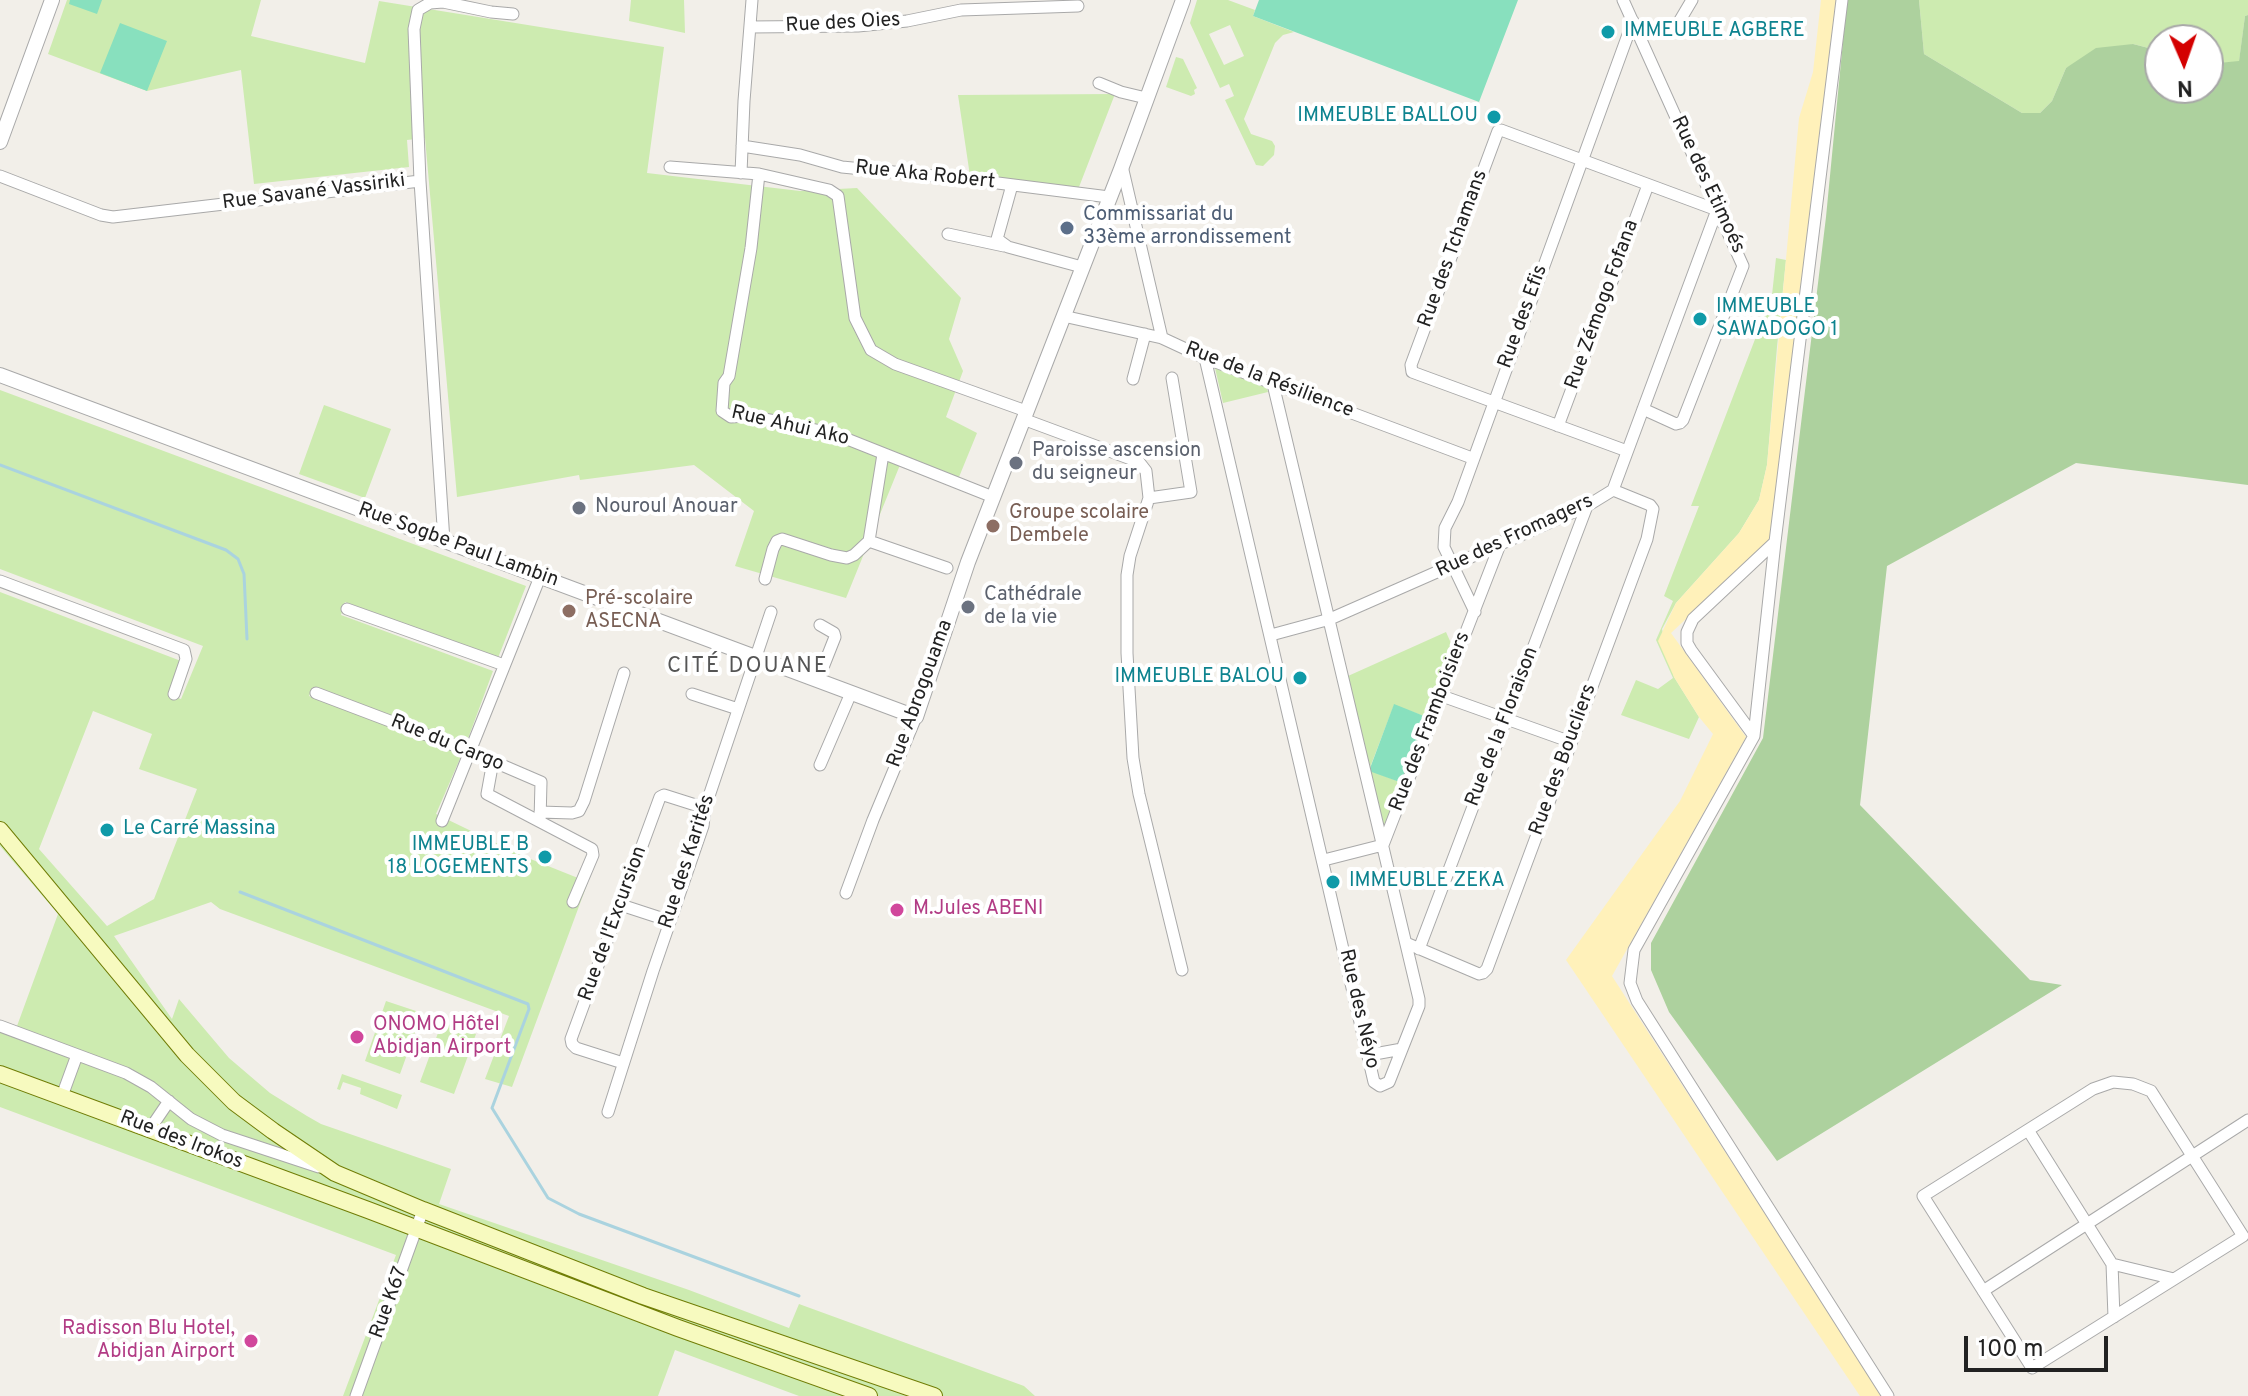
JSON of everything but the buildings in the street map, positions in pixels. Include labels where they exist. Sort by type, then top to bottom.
[{"type":"main road","points":[[0,830],[187,1055],[234,1102],[335,1173],[643,1296],[930,1395]]},
{"type":"main road","name":"Rue des Irokos","points":[[0,1074],[678,1328],[869,1396]]},
{"type":"main road","points":[[361,1207],[370,1188]]},
{"type":"street","points":[[0,142],[52,0]]},
{"type":"street","points":[[741,173],[752,0]]},
{"type":"street","name":"Rue Abrogouama","points":[[846,893],[916,717],[968,562],[1183,0]]},
{"type":"street","name":"Rue des Etimoés","points":[[1623,0],[1742,260],[1741,272],[1683,420],[1676,424],[1643,409]]},
{"type":"street","points":[[1676,27],[1692,0]]},
{"type":"street","points":[[1842,0],[1754,736],[1634,950],[1630,983],[1637,1001],[1888,1396]]},
{"type":"street","points":[[420,181],[414,29],[418,10],[430,3],[443,2],[513,14]]},
{"type":"street","name":"Rue des Oies","points":[[750,27],[858,26],[907,21],[960,5],[1078,6]]},
{"type":"street","name":"Rue des Efis","points":[[1475,612],[1444,547],[1445,528],[1458,502],[1633,21]]},
{"type":"street","points":[[1099,83],[1146,98]]},
{"type":"street","name":"Rue des Tchamans","points":[[1627,451],[1412,372],[1411,365],[1498,131],[1717,210]]},
{"type":"street","name":"Rue Aka Robert","points":[[742,146],[800,155],[842,167],[1109,197]]},
{"type":"street","points":[[1122,165],[1162,338]]},
{"type":"street","points":[[670,167],[759,174],[829,190],[838,196],[855,318],[871,350],[895,364],[1139,462],[1146,471],[1149,498],[1127,564],[1127,653],[1133,758],[1182,970]]},
{"type":"street","name":"Rue Ahui Ako","points":[[759,174],[751,248],[729,376],[724,383],[722,411],[731,417],[782,422],[837,435],[993,497]]},
{"type":"street","name":"Rue Savané Vassiriki","points":[[0,176],[113,217],[420,181],[444,541]]},
{"type":"street","points":[[1008,247],[997,239],[1012,185]]},
{"type":"street","name":"Rue Zémogo Fofana","points":[[1558,426],[1648,185]]},
{"type":"street","name":"Rue des Fromagers","points":[[1271,635],[1330,619],[1587,506],[1613,490],[1717,210]]},
{"type":"street","points":[[948,234],[1082,267]]},
{"type":"street","name":"Rue de la Résilience","points":[[1063,316],[1162,338],[1205,358],[1472,458]]},
{"type":"street","points":[[1133,379],[1145,334]]},
{"type":"street","name":"Rue des Néyo","points":[[1205,358],[1374,1082],[1380,1086],[1389,1082],[1419,999],[1273,384]]},
{"type":"street","name":"Rue Sogbe Paul Lambin","points":[[0,375],[916,717]]},
{"type":"street","points":[[1149,498],[1191,492],[1172,378]]},
{"type":"street","points":[[765,579],[773,549],[782,539],[847,558],[869,541],[883,454]]},
{"type":"street","name":"Rue des Boucliers","points":[[1406,943],[1479,974],[1487,969],[1647,539],[1653,514],[1650,505],[1613,490]]},
{"type":"street","name":"Rue de la Floraison","points":[[1419,949],[1587,506]]},
{"type":"street","points":[[869,541],[947,568]]},
{"type":"street","name":"Rue des Framboisiers","points":[[1383,845],[1501,542]]},
{"type":"street","points":[[1754,736],[1691,650],[1687,632],[1693,619],[1775,542]]},
{"type":"street","points":[[442,821],[540,577]]},
{"type":"street","points":[[0,581],[184,650],[186,659],[174,694]]},
{"type":"street","points":[[347,609],[504,665]]},
{"type":"street","name":"Rue des Karités","points":[[608,1112],[703,826],[705,808],[754,656],[771,612]]},
{"type":"street","points":[[818,680],[835,637],[834,633],[820,625]]},
{"type":"street","points":[[540,816],[579,811],[624,673]]},
{"type":"street","name":"Rue du Cargo","points":[[316,693],[541,782],[540,816]]},
{"type":"street","points":[[820,765],[851,693]]},
{"type":"street","points":[[692,694],[738,709]]},
{"type":"street","points":[[1442,696],[1571,742]]},
{"type":"street","points":[[493,761],[487,794],[540,816],[592,849],[593,855],[573,902]]},
{"type":"street","name":"Rue de l'Excursion","points":[[623,1063],[576,1048],[571,1039],[660,797],[664,795],[705,808]]},
{"type":"street","points":[[1324,860],[1383,845]]},
{"type":"street","points":[[621,905],[670,921]]},
{"type":"street","points":[[0,1026],[126,1073],[151,1087],[191,1119],[222,1135],[335,1173]]},
{"type":"street","points":[[1369,1055],[1402,1049]]},
{"type":"street","points":[[62,1096],[77,1055]]},
{"type":"street","points":[[2113,1082],[2133,1084],[2151,1091],[2192,1156],[2243,1236],[2032,1368],[1923,1196],[2093,1089],[2113,1082]]},
{"type":"street","points":[[150,1129],[169,1101]]},
{"type":"street","points":[[1983,1291],[2248,1120]]},
{"type":"street","points":[[2028,1130],[2112,1264],[2114,1317]]},
{"type":"street","name":"Rue K67","points":[[356,1396],[423,1210]]},
{"type":"street","points":[[2112,1264],[2174,1279]]},
{"type":"green space","points":[[67,0],[261,0],[251,36],[365,63],[379,1],[664,47],[647,173],[800,191],[857,188],[961,298],[949,339],[963,371],[946,417],[977,433],[959,477],[902,460],[846,598],[735,566],[754,511],[694,465],[580,480],[579,475],[457,497],[425,138],[407,140],[409,167],[254,184],[241,70],[147,91],[48,54]]},
{"type":"green space","points":[[70,0],[102,0],[97,14],[69,4]]},
{"type":"green space","points":[[631,0],[684,0],[685,33],[629,21]]},
{"type":"green space","points":[[1197,0],[1228,0],[1255,10],[1253,16],[1294,32],[1283,35],[1275,43],[1244,119],[1251,134],[1272,141],[1275,146],[1274,155],[1263,166],[1256,165],[1225,100],[1234,96],[1229,84],[1220,88],[1190,23]],"holes":[[[1230,25],[1244,56],[1224,65],[1209,34]]]},
{"type":"green space","points":[[1259,0],[1518,0],[1479,102],[1253,16]]},
{"type":"green space","points":[[1847,0],[1919,0],[1924,54],[2022,113],[2040,113],[2052,101],[2066,68],[2096,48],[2133,44],[2144,47],[2144,104],[2224,104],[2224,62],[2239,61],[2245,16],[2248,15],[2248,485],[2076,463],[1887,566],[1860,805],[2030,980],[2062,985],[1777,1161],[1669,1012],[1651,970],[1651,943],[1763,738],[1826,217]]},
{"type":"green space","points":[[1919,0],[2248,0],[2239,62],[2224,63],[2224,24],[2144,24],[2144,47],[2133,44],[2066,68],[2052,101],[2040,113],[2022,113],[1924,54]]},
{"type":"green space","points":[[120,23],[167,41],[147,91],[100,73]]},
{"type":"green space","points":[[1176,57],[1183,59],[1197,88],[1191,96],[1166,87]]},
{"type":"green space","points":[[1115,94],[1079,187],[970,176],[958,95]]},
{"type":"green space","points":[[1776,258],[1786,260],[1767,465],[1759,500],[1739,533],[1676,603],[1662,629],[1674,677],[1699,717],[1689,739],[1621,715],[1636,680],[1658,689],[1673,678],[1656,640],[1673,601],[1664,596],[1699,506],[1691,506],[1772,295]]},
{"type":"green space","points":[[1215,368],[1266,386],[1268,392],[1223,403]]},
{"type":"green space","points":[[0,390],[526,586],[498,658],[345,602],[341,615],[493,671],[466,744],[313,687],[309,696],[462,754],[436,814],[523,856],[588,882],[512,1087],[485,1079],[509,1016],[220,909],[211,902],[114,936],[172,1019],[179,999],[229,1058],[270,1093],[321,1124],[451,1169],[439,1204],[689,1290],[789,1328],[799,1304],[1024,1386],[1035,1396],[799,1396],[675,1350],[658,1396],[343,1396],[396,1255],[0,1107],[0,1020],[17,1026],[58,914],[0,846],[0,592],[181,661],[168,694],[181,699],[203,646],[0,569]],"holes":[[[93,711],[152,734],[139,769],[197,789],[154,899],[107,926],[39,849]]]},
{"type":"green space","points":[[324,405],[391,429],[365,498],[299,474]]},
{"type":"green space","points":[[1446,632],[1454,650],[1429,718],[1394,705],[1369,770],[1405,784],[1384,835],[1369,771],[1348,676]]},
{"type":"green space","points":[[1394,704],[1429,718],[1405,784],[1369,771]]},
{"type":"green space","points":[[386,1001],[422,1013],[400,1074],[365,1061]]},
{"type":"green space","points":[[442,1022],[476,1034],[454,1094],[420,1082]]},
{"type":"green space","points":[[342,1074],[402,1095],[397,1109],[360,1094],[361,1088],[343,1082],[340,1090],[337,1089]]},
{"type":"sand","points":[[1821,0],[1836,0],[1771,539],[1671,633],[1746,737],[1612,976],[1882,1396],[1860,1396],[1566,960],[1680,801],[1713,734],[1674,677],[1658,641],[1676,603],[1739,533],[1759,500],[1767,465],[1799,118],[1813,72]]},
{"type":"waterway","points":[[0,465],[226,550],[238,559],[244,574],[247,639]]},
{"type":"waterway","points":[[240,892],[528,1004],[529,1009],[492,1108],[548,1198],[579,1214],[799,1296]]},
{"type":"place","name":"IMMEUBLE AGBERE","points":[[1608,32]]},
{"type":"place","name":"IMMEUBLE BALLOU","points":[[1494,117]]},
{"type":"place","name":"Commissariat du 33ème arrondissement","points":[[1067,228]]},
{"type":"place","name":"IMMEUBLE SAWADOGO 1","points":[[1700,319]]},
{"type":"place","name":"Paroisse ascension du seigneur","points":[[1016,463]]},
{"type":"place","name":"Nouroul Anouar","points":[[579,508]]},
{"type":"place","name":"Groupe scolaire Dembele","points":[[993,526]]},
{"type":"place","name":"Cathédrale de la vie","points":[[968,607]]},
{"type":"place","name":"Pré-scolaire ASECNA","points":[[569,611]]},
{"type":"place","name":"IMMEUBLE BALOU","points":[[1300,678]]},
{"type":"place","name":"Le Carré Massina","points":[[107,830]]},
{"type":"place","name":"IMMEUBLE B 18 LOGEMENTS","points":[[545,857]]},
{"type":"place","name":"IMMEUBLE ZEKA","points":[[1333,882]]},
{"type":"place","name":"M.Jules ABENI","points":[[897,910]]},
{"type":"place","name":"ONOMO Hôtel Abidjan Airport","points":[[357,1037]]},
{"type":"place","name":"Radisson Blu Hotel, Abidjan Airport","points":[[251,1341]]},
{"type":"district","name":"CITÉ DOUANE","points":[[748,668]]}]
